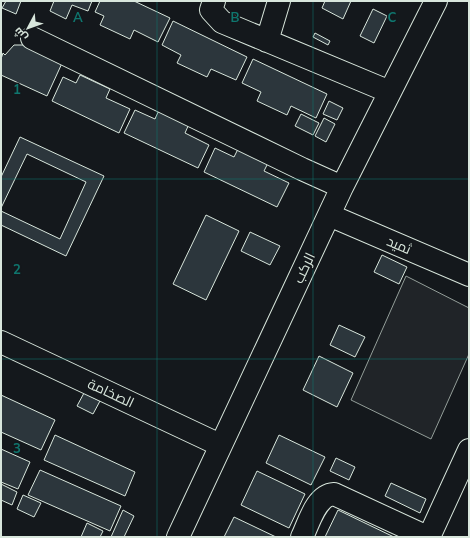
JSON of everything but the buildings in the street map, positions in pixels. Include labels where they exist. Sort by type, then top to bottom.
[{"type":"street","points":[[214,1],[211,10],[222,22],[390,92]]},
{"type":"street","points":[[267,41],[279,1]]},
{"type":"street","name":"الركب","points":[[178,537],[220,444],[342,187],[436,1]]},
{"type":"street","points":[[32,38],[294,166],[342,187]]},
{"type":"street","name":"ثميد","points":[[329,215],[469,275]]},
{"type":"street","name":"الصخامة","points":[[1,342],[220,444]]},
{"type":"street","points":[[302,537],[318,504],[325,496],[334,494],[428,537],[469,450]]},
{"type":"shaded area","points":[[406,276],[469,308],[469,354],[431,439],[351,400]]}]
